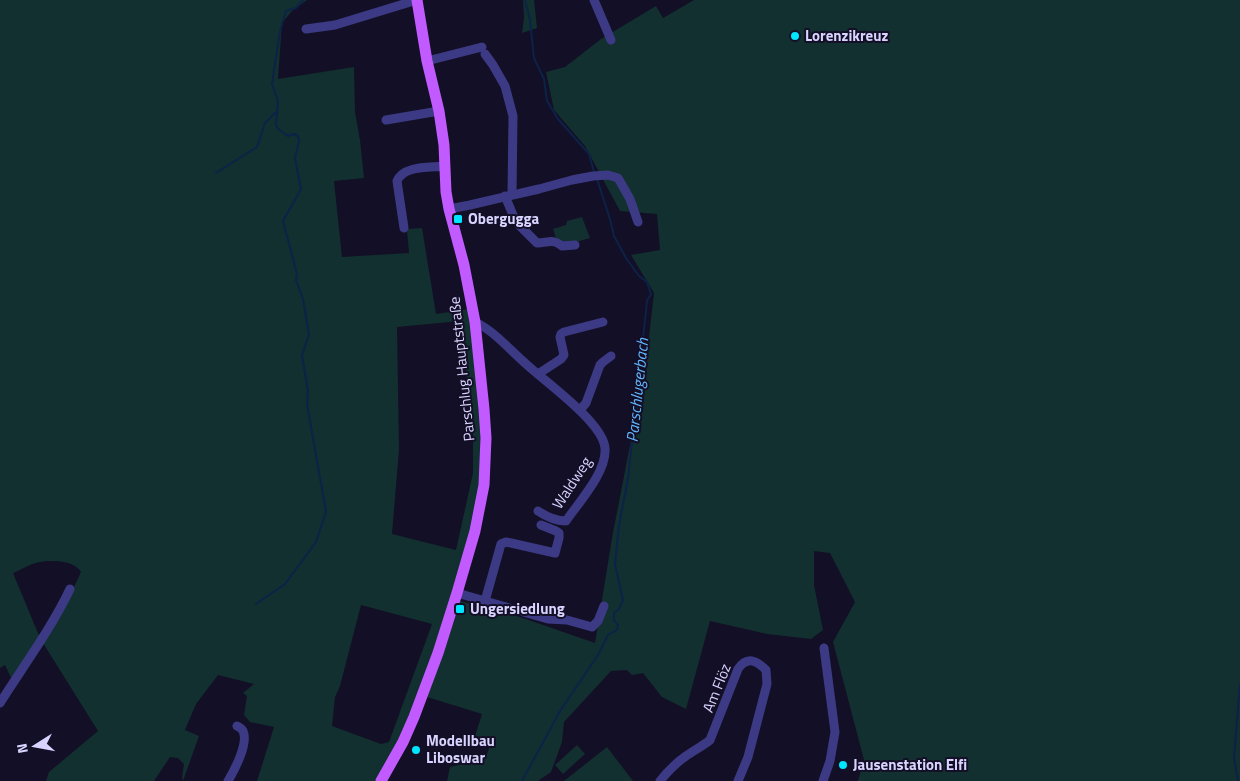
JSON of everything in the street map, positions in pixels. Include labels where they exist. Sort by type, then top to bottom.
[{"type":"main road","name":"Parschlug Hauptstraße","points":[[381,781],[414,718],[438,653],[475,531],[484,485],[486,438],[475,322],[464,265],[449,209],[446,192],[444,145],[439,111],[427,61],[417,0]]},
{"type":"street","points":[[306,29],[335,25],[417,0]]},
{"type":"street","points":[[594,0],[611,40]]},
{"type":"street","points":[[427,61],[483,50],[505,86],[513,116],[509,195],[513,215],[537,243],[551,241],[557,242],[562,246],[575,246]]},
{"type":"street","points":[[386,120],[439,111]]},
{"type":"street","points":[[404,228],[397,182],[399,177],[404,172],[412,170],[445,166]]},
{"type":"street","points":[[449,209],[572,180],[599,176],[618,178],[630,199],[638,222]]},
{"type":"street","name":"Waldweg","points":[[475,322],[482,325],[580,410],[604,442],[604,462],[590,488],[566,521],[547,517],[538,511]]},
{"type":"street","points":[[538,374],[564,355],[561,334],[603,322]]},
{"type":"street","points":[[580,410],[586,403],[600,365],[611,356]]},
{"type":"street","points":[[486,601],[501,544],[506,542],[555,553],[559,533],[541,525]]},
{"type":"street","points":[[0,703],[44,637],[70,589]]},
{"type":"street","points":[[457,593],[548,619],[567,620],[592,627],[598,621],[604,606]]},
{"type":"street","points":[[823,781],[830,761],[835,732],[824,648]]},
{"type":"street","name":"Am Flöz","points":[[660,781],[670,767],[710,740],[738,669],[742,662],[748,660],[760,664],[766,670],[767,684],[748,757],[738,781]]},
{"type":"street","points":[[228,781],[243,749],[244,733],[237,726]]},
{"type":"green space","points":[[0,0],[307,0],[292,11],[282,23],[278,79],[354,67],[355,112],[364,178],[334,181],[342,257],[409,253],[407,229],[422,228],[436,314],[469,309],[482,412],[482,477],[466,554],[408,726],[377,781],[257,781],[274,727],[250,722],[244,715],[247,696],[243,693],[254,684],[218,675],[196,704],[185,730],[199,736],[183,781],[184,764],[178,758],[170,757],[154,781],[46,781],[49,772],[98,731],[43,643],[61,615],[81,572],[73,565],[62,562],[37,563],[13,573],[40,638],[13,682],[5,665],[0,668]],"holes":[[[460,321],[473,429],[473,473],[456,550],[392,534],[399,450],[397,327]],[[361,605],[432,624],[389,742],[381,744],[332,726],[335,697],[340,686]]]},
{"type":"green space","points":[[523,0],[534,0],[537,28],[522,33],[524,18]]},
{"type":"green space","points":[[694,0],[1240,0],[1240,781],[858,781],[864,760],[833,642],[855,602],[830,553],[814,551],[814,585],[823,630],[811,639],[767,634],[710,621],[686,709],[662,697],[643,673],[632,675],[627,670],[611,671],[564,722],[562,742],[551,772],[538,781],[447,781],[450,767],[485,759],[492,741],[475,736],[482,714],[427,697],[460,601],[520,617],[595,643],[612,538],[646,363],[654,293],[631,255],[660,250],[657,214],[620,211],[585,146],[554,110],[546,72],[565,67],[601,39],[656,6],[663,18]]},
{"type":"green space","points":[[582,217],[590,238],[569,244],[556,238],[553,229],[566,225],[567,221]]},
{"type":"green space","points":[[577,745],[585,754],[563,774],[555,765]]},
{"type":"green space","points":[[607,747],[633,781],[564,781]]},
{"type":"waterway","points":[[256,604],[285,584],[316,542],[326,512],[307,404],[308,391],[302,355],[309,335],[303,299],[296,280],[297,274],[283,221],[301,189],[295,158],[299,141],[298,136],[294,134],[288,136],[278,129],[276,125],[278,101],[272,84],[280,31],[286,11],[296,8],[303,0]]},
{"type":"waterway","name":"Parschlugerbach","points":[[525,0],[530,20],[534,58],[544,79],[547,101],[558,119],[589,154],[594,172]]},
{"type":"waterway","points":[[216,173],[257,147],[265,123],[276,112]]},
{"type":"waterway","name":"Parschlugerbach","points":[[522,781],[560,711],[598,655],[608,635],[617,630],[618,625],[614,620],[614,613],[619,609],[623,600],[615,564],[619,525],[628,479],[647,301],[651,294],[647,282],[639,276],[626,258],[614,236],[597,179]]},
{"type":"waterway","points":[[1238,781],[1234,758],[1240,684]]},
{"type":"place","name":"Lorenzikreuz","points":[[795,36]]},
{"type":"place","name":"Obergugga","points":[[458,219]]},
{"type":"place","name":"Ungersiedlung","points":[[460,609]]},
{"type":"place","name":"Modellbau Liboswar","points":[[416,750]]},
{"type":"place","name":"Jausenstation Elfi","points":[[843,765]]}]
